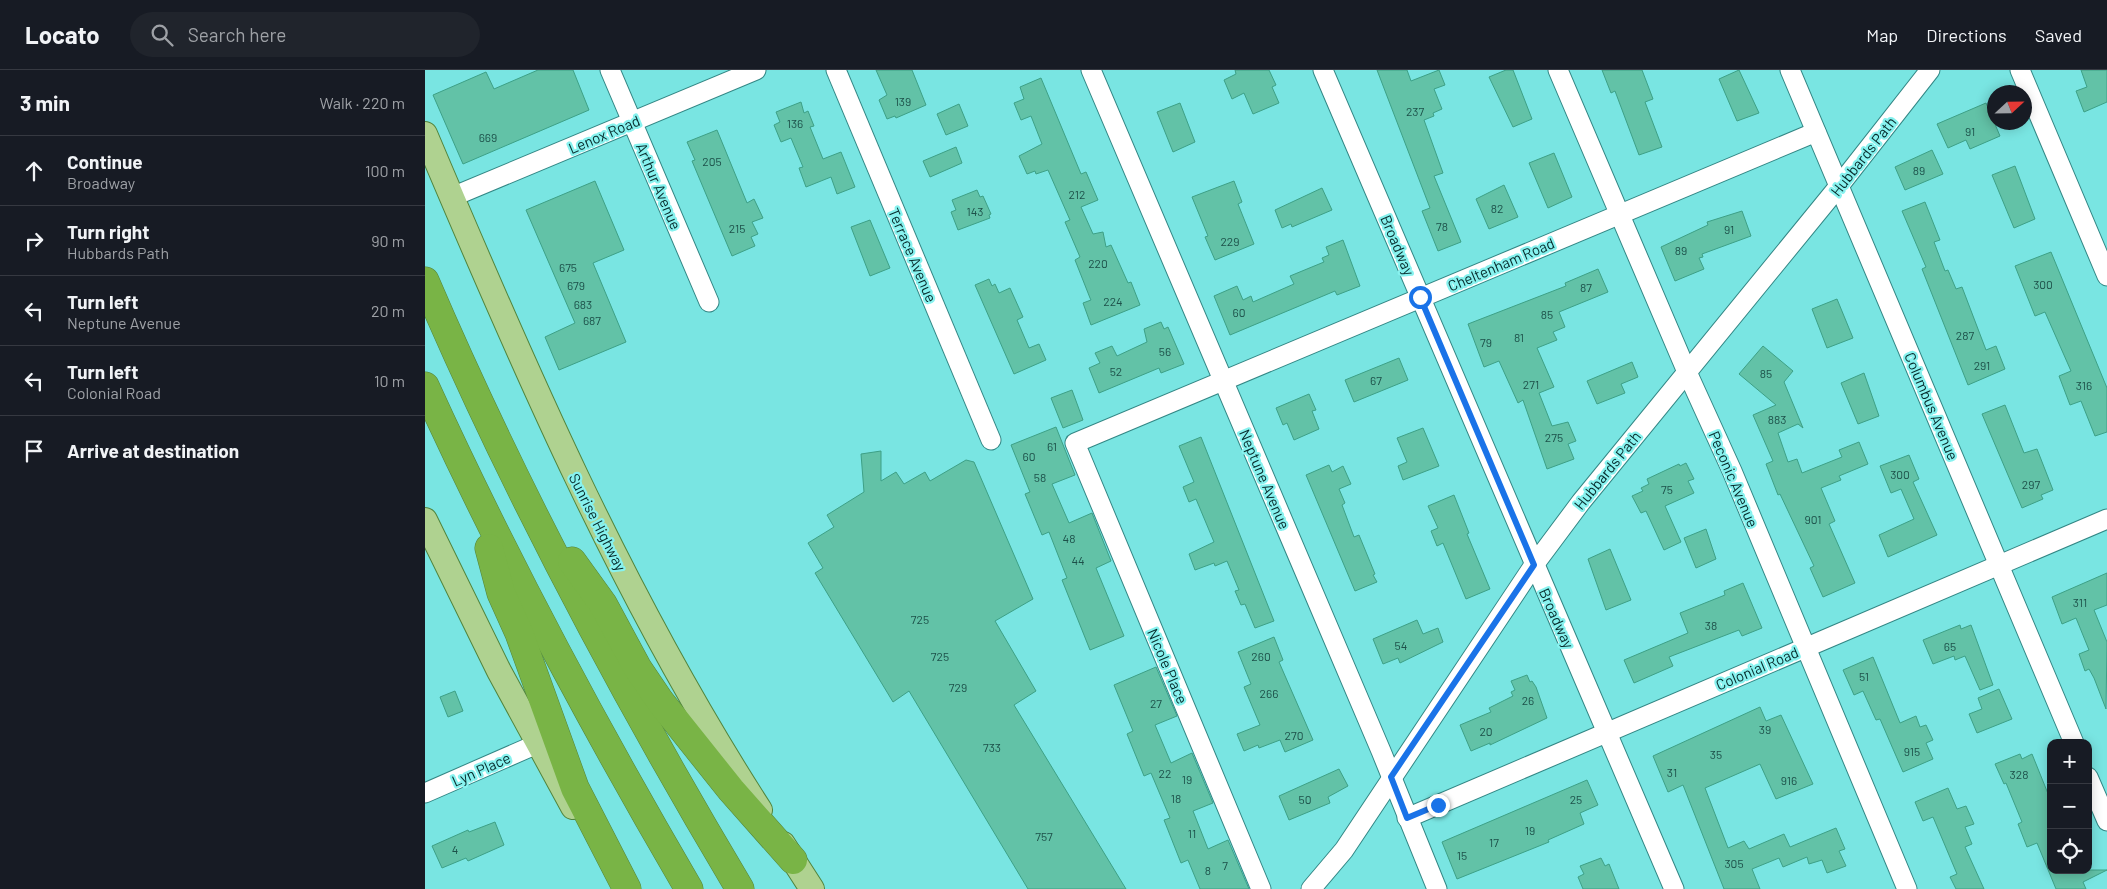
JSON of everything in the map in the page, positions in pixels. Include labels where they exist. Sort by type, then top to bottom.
[{"type":"highway","points":[[425,281],[522,493],[595,635],[740,889]]},
{"type":"highway","points":[[425,386],[470,482],[567,674],[689,889]]},
{"type":"highway","points":[[470,482],[501,593],[519,633],[572,780],[627,889]]},
{"type":"highway","points":[[522,493],[603,604],[637,667],[660,701],[731,790],[793,860]]},
{"type":"main road","name":"Sunrise Highway","points":[[425,134],[502,316],[567,460],[626,576],[706,721],[812,889]]},
{"type":"main road","points":[[425,520],[432,552],[537,744],[604,861],[623,889]]},
{"type":"street","name":"Arthur Avenue","points":[[609,70],[709,302]]},
{"type":"street","name":"Lenox Road","points":[[452,197],[756,70]]},
{"type":"street","name":"Terrace Avenue","points":[[836,70],[991,440]]},
{"type":"street","name":"Neptune Avenue","points":[[1091,70],[1437,889]]},
{"type":"street","name":"Broadway","points":[[1323,70],[1674,889]]},
{"type":"street","name":"Peconic Avenue","points":[[1558,70],[1687,372],[1732,471],[1907,889]]},
{"type":"street","name":"Columbus Avenue","points":[[1789,70],[2072,739]]},
{"type":"street","name":"Hubbards Path","points":[[1311,889],[1344,850],[1534,565],[1581,502],[1839,186],[1930,70]]},
{"type":"street","points":[[2019,70],[2107,276]]},
{"type":"street","name":"Cheltenham Road","points":[[1075,443],[1816,132]]},
{"type":"street","name":"Nicole Place","points":[[1075,443],[1261,889]]},
{"type":"street","name":"Colonial Road","points":[[1407,818],[2107,518]]},
{"type":"street","name":"Lyn Place","points":[[425,793],[537,744]]},
{"type":"street","points":[[2091,784],[2107,821]]},
{"type":"building","points":[[538,70],[573,70],[589,110],[463,164],[433,95],[486,72],[494,89]]},
{"type":"building","points":[[876,70],[912,70],[926,105],[896,118],[895,116],[887,119],[879,100],[887,95]]},
{"type":"building","points":[[1235,70],[1269,70],[1276,85],[1272,87],[1279,103],[1253,114],[1244,93],[1232,99],[1224,80],[1236,74]]},
{"type":"building","points":[[1377,70],[1407,70],[1411,81],[1439,70],[1445,85],[1434,89],[1442,109],[1433,113],[1434,116],[1424,120],[1443,173],[1434,176],[1461,242],[1438,251],[1422,211],[1430,208]]},
{"type":"building","points":[[1506,70],[1513,70],[1532,119],[1513,127],[1489,77]]},
{"type":"building","points":[[1602,70],[1642,70],[1653,99],[1645,102],[1662,147],[1639,155],[1615,91],[1611,93]]},
{"type":"building","points":[[1739,70],[1759,113],[1737,121],[1719,79]]},
{"type":"building","points":[[2081,70],[2107,70],[2107,102],[2084,112],[2076,91],[2087,87]]},
{"type":"building","points":[[1041,78],[1081,174],[1086,172],[1098,200],[1081,207],[1093,234],[1103,232],[1106,247],[1111,245],[1128,283],[1131,282],[1140,305],[1091,325],[1083,303],[1091,300],[1075,260],[1080,257],[1065,222],[1070,220],[1048,170],[1036,174],[1035,171],[1027,174],[1019,156],[1042,144],[1031,116],[1021,120],[1014,103],[1024,99],[1020,87]]},
{"type":"building","points":[[801,102],[804,113],[808,111],[814,126],[810,127],[823,159],[841,152],[855,187],[837,194],[831,177],[806,187],[799,168],[803,167],[791,138],[781,142],[774,125],[780,122],[776,112]]},
{"type":"building","points":[[1180,103],[1195,142],[1173,152],[1157,112]]},
{"type":"building","points":[[1986,103],[1987,130],[1997,130],[2000,136],[1970,149],[1966,140],[1948,148],[1937,124]]},
{"type":"building","points":[[959,104],[968,126],[946,135],[937,114]]},
{"type":"building","points":[[717,130],[747,203],[754,199],[763,218],[752,222],[758,234],[751,237],[755,246],[732,256],[692,161],[695,160],[687,142]]},
{"type":"building","points":[[956,147],[962,163],[930,177],[923,161]]},
{"type":"building","points":[[1932,150],[1943,174],[1905,190],[1895,167]]},
{"type":"building","points":[[1554,153],[1572,197],[1548,208],[1529,163]]},
{"type":"building","points":[[2015,166],[2035,219],[2014,228],[1992,175]]},
{"type":"building","points":[[595,181],[624,250],[593,263],[626,342],[559,370],[545,337],[575,323],[526,210]]},
{"type":"building","points":[[1234,181],[1242,202],[1238,204],[1254,244],[1215,260],[1205,237],[1208,236],[1192,197]]},
{"type":"building","points":[[1504,185],[1518,217],[1489,229],[1476,199]]},
{"type":"building","points":[[1322,188],[1332,210],[1292,227],[1291,224],[1282,228],[1275,210]]},
{"type":"building","points":[[977,190],[980,197],[983,196],[991,214],[989,215],[990,218],[958,230],[951,212],[956,210],[952,200]]},
{"type":"building","points":[[1925,202],[1940,240],[1934,242],[1945,271],[1948,270],[1956,289],[1962,287],[1986,350],[1996,346],[2005,369],[1968,385],[1922,269],[1926,267],[1902,211]]},
{"type":"building","points":[[1742,211],[1751,236],[1702,254],[1703,257],[1699,258],[1704,269],[1675,281],[1661,247],[1708,225],[1707,222]]},
{"type":"building","points":[[870,220],[890,268],[870,276],[851,227]]},
{"type":"building","points":[[1343,240],[1360,286],[1337,295],[1335,291],[1230,335],[1214,296],[1237,286],[1243,300],[1251,296],[1253,302],[1294,284],[1290,276],[1324,262],[1322,258],[1329,255],[1326,247]]},
{"type":"building","points":[[2051,252],[2107,388],[2107,432],[2095,436],[2081,401],[2070,405],[2059,376],[2071,371],[2045,312],[2035,316],[2015,266]]},
{"type":"building","points":[[1598,269],[1608,292],[1559,312],[1565,327],[1553,332],[1557,340],[1537,348],[1554,387],[1539,393],[1552,426],[1568,422],[1576,441],[1568,444],[1574,459],[1547,469],[1523,400],[1518,403],[1499,361],[1484,367],[1468,324],[1566,286],[1565,283]]},
{"type":"building","points":[[989,279],[992,286],[995,284],[999,293],[1010,288],[1023,317],[1017,320],[1029,348],[1039,344],[1046,360],[1014,374],[975,285]]},
{"type":"building","points":[[1837,299],[1853,338],[1827,348],[1812,309]]},
{"type":"building","points":[[1161,322],[1164,329],[1168,327],[1184,364],[1161,373],[1159,368],[1099,393],[1089,368],[1100,363],[1095,353],[1112,346],[1117,356],[1147,342],[1144,329]]},
{"type":"building","points":[[1763,346],[1793,371],[1784,382],[1803,428],[1798,424],[1778,433],[1788,462],[1797,459],[1802,473],[1842,457],[1839,450],[1859,442],[1868,464],[1839,476],[1841,480],[1821,488],[1835,521],[1829,524],[1855,583],[1823,597],[1810,568],[1814,566],[1780,494],[1778,495],[1766,464],[1773,461],[1753,415],[1776,405],[1739,374]]},
{"type":"building","points":[[1399,358],[1408,380],[1354,402],[1345,380]]},
{"type":"building","points":[[1632,362],[1638,377],[1621,384],[1625,393],[1597,404],[1587,381]]},
{"type":"building","points":[[1864,373],[1879,416],[1858,424],[1841,383]]},
{"type":"building","points":[[1072,390],[1083,420],[1063,428],[1051,398]]},
{"type":"building","points":[[1309,394],[1316,410],[1312,411],[1319,429],[1294,440],[1287,423],[1283,425],[1276,408]]},
{"type":"building","points":[[2005,405],[2024,453],[2037,449],[2053,490],[2041,495],[2043,499],[2022,508],[1982,414]]},
{"type":"building","points":[[1056,427],[1075,475],[1052,484],[1069,523],[1092,513],[1111,561],[1096,568],[1124,636],[1090,650],[1062,580],[1067,578],[1049,532],[1042,535],[1025,494],[1030,492],[1011,445]]},
{"type":"building","points":[[1423,428],[1439,466],[1403,480],[1398,466],[1407,462],[1397,438]]},
{"type":"building","points":[[1201,437],[1274,621],[1255,628],[1245,604],[1241,605],[1235,591],[1239,590],[1227,561],[1215,566],[1214,563],[1195,570],[1189,554],[1214,542],[1196,499],[1189,502],[1183,487],[1194,482],[1179,446]]},
{"type":"building","points":[[881,451],[881,481],[896,472],[904,484],[925,472],[930,481],[966,460],[974,462],[1033,599],[995,621],[1036,691],[1014,705],[1126,889],[1028,889],[909,691],[893,702],[815,573],[823,568],[808,543],[834,527],[827,515],[864,492],[861,454]]},
{"type":"building","points":[[1909,455],[1919,479],[1913,482],[1937,535],[1888,557],[1879,535],[1914,519],[1901,489],[1891,493],[1880,466]]},
{"type":"building","points":[[1686,463],[1694,479],[1688,481],[1694,493],[1665,506],[1681,542],[1664,550],[1646,511],[1641,513],[1632,496],[1643,491],[1641,488],[1649,484],[1647,479],[1679,464],[1680,466]]},
{"type":"building","points":[[1329,465],[1332,472],[1343,466],[1351,484],[1339,489],[1345,503],[1342,505],[1354,537],[1359,535],[1377,582],[1355,591],[1306,475]]},
{"type":"building","points":[[1454,495],[1469,533],[1467,534],[1490,589],[1466,599],[1443,543],[1437,546],[1431,531],[1438,528],[1428,506]]},
{"type":"building","points":[[1706,529],[1716,559],[1696,568],[1684,538]]},
{"type":"building","points":[[1610,549],[1631,600],[1606,610],[1588,559]]},
{"type":"building","points":[[2107,573],[2107,605],[2094,610],[2107,642],[2106,709],[2094,678],[2089,669],[2085,671],[2079,654],[2089,650],[2076,618],[2062,624],[2052,597]]},
{"type":"building","points":[[1743,583],[1762,628],[1742,636],[1739,630],[1669,657],[1673,666],[1634,683],[1624,660],[1688,633],[1680,613],[1725,595],[1724,591]]},
{"type":"building","points":[[1417,620],[1423,634],[1438,628],[1443,642],[1400,663],[1398,658],[1383,664],[1373,639]]},
{"type":"building","points":[[1960,625],[1961,629],[1971,625],[1993,685],[1980,690],[1965,656],[1955,660],[1954,656],[1933,664],[1923,640]]},
{"type":"building","points":[[1274,637],[1283,660],[1279,662],[1313,740],[1285,752],[1280,740],[1259,748],[1258,745],[1244,751],[1237,734],[1260,725],[1244,687],[1251,684],[1238,652]]},
{"type":"building","points":[[1873,657],[1900,723],[1916,716],[1920,727],[1926,725],[1933,740],[1926,743],[1933,759],[1903,772],[1880,719],[1876,720],[1863,691],[1854,695],[1843,670]]},
{"type":"building","points":[[1156,667],[1177,716],[1155,725],[1171,763],[1192,753],[1213,803],[1193,811],[1208,849],[1228,840],[1249,889],[1200,889],[1188,860],[1181,863],[1164,820],[1170,818],[1151,773],[1144,776],[1127,734],[1133,731],[1114,685]]},
{"type":"building","points":[[1527,675],[1530,682],[1532,681],[1536,687],[1547,718],[1490,745],[1490,743],[1471,751],[1460,725],[1491,712],[1489,708],[1513,696],[1511,692],[1515,690],[1511,681]]},
{"type":"building","points":[[1999,689],[2012,719],[1977,733],[1969,714],[1982,709],[1978,698]]},
{"type":"building","points":[[455,691],[463,711],[448,717],[440,697]]},
{"type":"building","points":[[1760,707],[1766,721],[1781,715],[1813,784],[1776,799],[1760,764],[1705,788],[1728,848],[1744,841],[1749,849],[1784,834],[1790,847],[1836,828],[1845,849],[1839,851],[1846,866],[1827,873],[1822,860],[1809,864],[1807,857],[1783,867],[1779,858],[1752,869],[1760,889],[1724,889],[1683,785],[1668,792],[1653,756]]},
{"type":"building","points":[[2020,754],[2022,759],[2032,754],[2047,791],[2047,867],[2037,843],[2027,847],[2018,824],[2022,822],[2006,783],[2004,784],[1995,764]]},
{"type":"building","points":[[1339,769],[1348,786],[1328,797],[1330,803],[1289,820],[1279,796]]},
{"type":"building","points":[[1587,780],[1598,805],[1580,813],[1584,824],[1548,840],[1549,842],[1457,879],[1442,842]]},
{"type":"building","points":[[1948,788],[1957,809],[1966,806],[1974,824],[1965,827],[1972,844],[1965,847],[1984,889],[1956,889],[1950,877],[1957,874],[1933,817],[1923,821],[1915,802]]},
{"type":"building","points":[[495,822],[504,845],[468,861],[466,858],[442,868],[432,846],[468,830],[469,832]]},
{"type":"building","points":[[1601,858],[1605,866],[1609,864],[1619,889],[1583,889],[1578,877],[1584,874],[1580,866]]},
{"type":"building","points":[[2092,870],[2107,870],[2083,882],[2086,889],[2056,889],[2050,874],[2092,874]]},
{"type":"route","points":[[1420,297],[1534,565],[1391,777],[1407,818],[1438,805]]}]
